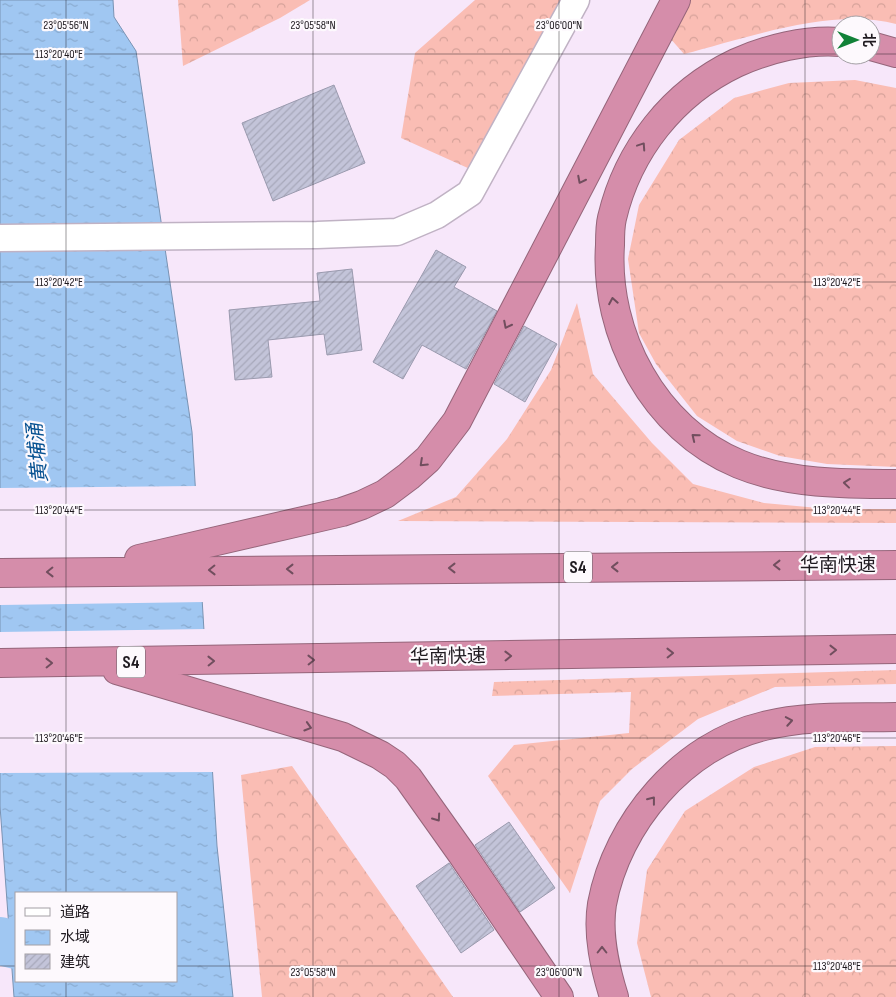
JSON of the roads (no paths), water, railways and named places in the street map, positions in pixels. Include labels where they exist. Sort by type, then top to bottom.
[{"type":"highway","points":[[619,106],[668,0]]},
{"type":"highway","points":[[86,572],[342,512],[385,494],[428,459],[457,421],[619,106],[676,0]]},
{"type":"highway","points":[[831,43],[794,45],[757,53],[721,70],[687,93],[661,119],[632,160],[611,218],[608,272],[617,323],[635,368],[664,410],[698,440],[739,464],[789,477],[857,484],[896,484]]},
{"type":"highway","points":[[881,49],[896,53]]},
{"type":"highway","name":"华南快速","points":[[0,573],[261,569],[896,565]]},
{"type":"highway","name":"华南快速","points":[[0,663],[262,661],[896,648]]},
{"type":"highway","points":[[90,662],[342,738],[368,748],[395,765],[408,778],[462,854],[558,997]]},
{"type":"highway","points":[[614,997],[602,960],[602,905],[617,857],[638,818],[662,787],[695,758],[728,739],[763,726],[802,719],[896,717]]},
{"type":"highway","points":[[539,968],[542,997]]},
{"type":"street","points":[[0,238],[317,235],[397,232],[438,216],[470,193],[576,0]]},
{"type":"water","name":"黄埔涌","points":[[0,0],[113,0],[114,17],[136,51],[192,432],[217,846],[233,997],[14,997],[0,806]]},
{"type":"waterway","points":[[0,941],[15,945]]}]
